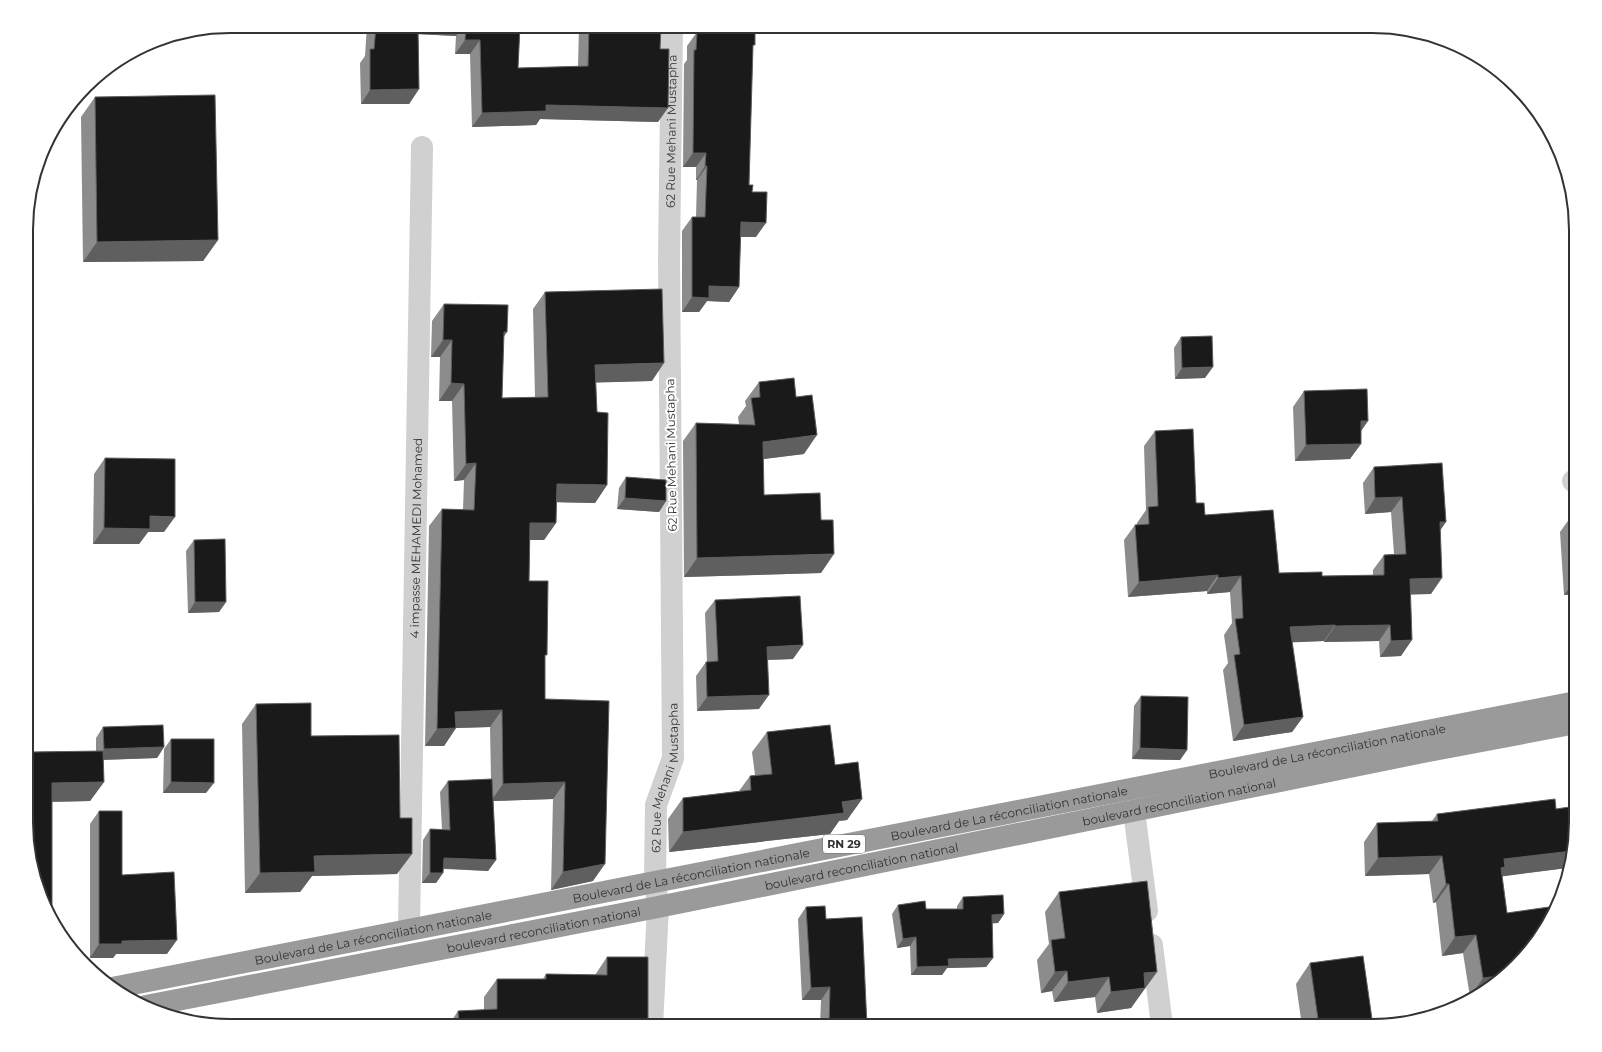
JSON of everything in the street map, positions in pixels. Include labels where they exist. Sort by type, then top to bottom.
[{"type":"highway","name":"Boulevard de La réconciliation nationale","points":[[121,986],[1569,703]]},
{"type":"highway","name":"boulevard reconciliation national","points":[[155,1004],[658,907],[1569,724]]},
{"type":"street","name":"62 Rue Mehani Mustapha","points":[[652,1019],[658,907],[656,881],[656,805],[673,758],[673,584],[669,259],[672,33]]},
{"type":"street","name":"4 impasse MEHAMEDI Mohamed","points":[[409,929],[422,147]]},
{"type":"street","points":[[1134,811],[1161,1019]]},
{"type":"building","points":[[375,33],[418,33],[419,89],[370,90],[370,49],[374,49]]},
{"type":"building","points":[[466,33],[520,33],[518,68],[588,66],[589,33],[661,33],[660,49],[669,49],[668,108],[546,105],[546,111],[482,113],[480,40],[465,40]]},
{"type":"building","points":[[697,33],[755,33],[755,45],[753,45],[749,185],[753,185],[752,192],[767,192],[766,223],[741,222],[739,287],[709,286],[709,298],[692,297],[692,217],[705,217],[707,166],[705,166],[706,153],[693,153],[694,50],[696,50]]},
{"type":"building","points":[[215,95],[218,240],[97,242],[95,97]]},
{"type":"building","points":[[662,289],[664,363],[595,365],[597,412],[608,413],[607,485],[557,484],[556,523],[530,523],[529,581],[548,581],[545,699],[609,701],[605,864],[563,872],[565,782],[503,784],[502,710],[455,712],[456,728],[437,729],[442,509],[474,510],[476,463],[466,464],[464,384],[451,383],[452,340],[443,340],[444,304],[508,305],[507,332],[504,332],[502,398],[548,397],[545,292]]},
{"type":"building","points":[[1212,336],[1213,367],[1182,368],[1181,337]]},
{"type":"building","points":[[794,378],[796,397],[812,395],[817,435],[763,442],[764,495],[820,493],[821,520],[833,520],[834,554],[697,558],[696,423],[755,425],[751,398],[760,397],[759,382]]},
{"type":"building","points":[[1367,389],[1368,421],[1361,421],[1361,444],[1306,445],[1304,391]]},
{"type":"building","points":[[1193,429],[1196,503],[1204,503],[1205,515],[1273,510],[1279,573],[1322,572],[1322,576],[1384,575],[1384,555],[1406,554],[1402,497],[1375,498],[1374,467],[1442,463],[1446,522],[1440,522],[1442,578],[1410,579],[1412,640],[1391,641],[1390,625],[1290,627],[1303,717],[1244,725],[1234,655],[1240,654],[1235,619],[1243,618],[1241,576],[1218,578],[1218,575],[1139,582],[1135,525],[1149,524],[1148,507],[1158,506],[1155,431]]},
{"type":"building","points":[[105,458],[175,459],[175,517],[150,516],[150,529],[104,528]]},
{"type":"building","points":[[626,477],[666,480],[666,501],[625,498]]},
{"type":"building","points":[[225,539],[226,602],[195,602],[194,540]]},
{"type":"building","points":[[800,596],[803,645],[767,647],[769,695],[707,697],[706,662],[718,661],[715,600]]},
{"type":"building","points":[[1141,696],[1188,697],[1187,750],[1140,748]]},
{"type":"building","points":[[311,703],[311,736],[399,735],[400,818],[412,818],[412,854],[314,856],[315,872],[260,873],[256,704]]},
{"type":"building","points":[[163,725],[164,747],[104,749],[103,727]]},
{"type":"building","points":[[830,725],[835,765],[858,762],[862,799],[842,802],[844,813],[683,832],[683,798],[751,790],[750,776],[772,774],[767,732]]},
{"type":"building","points":[[171,739],[214,739],[214,783],[171,782]]},
{"type":"building","points":[[103,751],[104,782],[52,783],[52,907],[43,885],[33,835],[33,752]]},
{"type":"building","points":[[492,779],[496,860],[444,858],[443,873],[430,873],[430,829],[450,830],[448,781]]},
{"type":"building","points":[[1555,799],[1556,809],[1569,807],[1569,835],[1566,852],[1504,859],[1505,867],[1501,868],[1507,913],[1550,907],[1536,931],[1520,952],[1494,977],[1483,978],[1476,935],[1455,937],[1449,884],[1446,884],[1442,856],[1378,858],[1377,823],[1438,821],[1437,814]]},
{"type":"building","points":[[99,811],[122,811],[122,875],[174,872],[177,940],[122,941],[122,944],[99,944]]},
{"type":"building","points":[[1147,881],[1157,972],[1144,973],[1145,988],[1111,992],[1109,977],[1068,982],[1067,971],[1055,972],[1051,940],[1065,938],[1059,892]]},
{"type":"building","points":[[1003,895],[1004,914],[992,915],[993,958],[948,959],[949,966],[917,967],[916,937],[903,939],[898,905],[925,901],[926,909],[963,909],[963,897]]},
{"type":"building","points":[[825,906],[826,919],[862,917],[867,1019],[829,1019],[830,987],[811,988],[806,907]]},
{"type":"building","points":[[1363,956],[1372,1019],[1318,1019],[1310,963]]},
{"type":"building","points":[[607,957],[648,957],[648,1019],[459,1019],[458,1011],[497,1009],[497,979],[546,979],[546,974],[607,975]]}]
